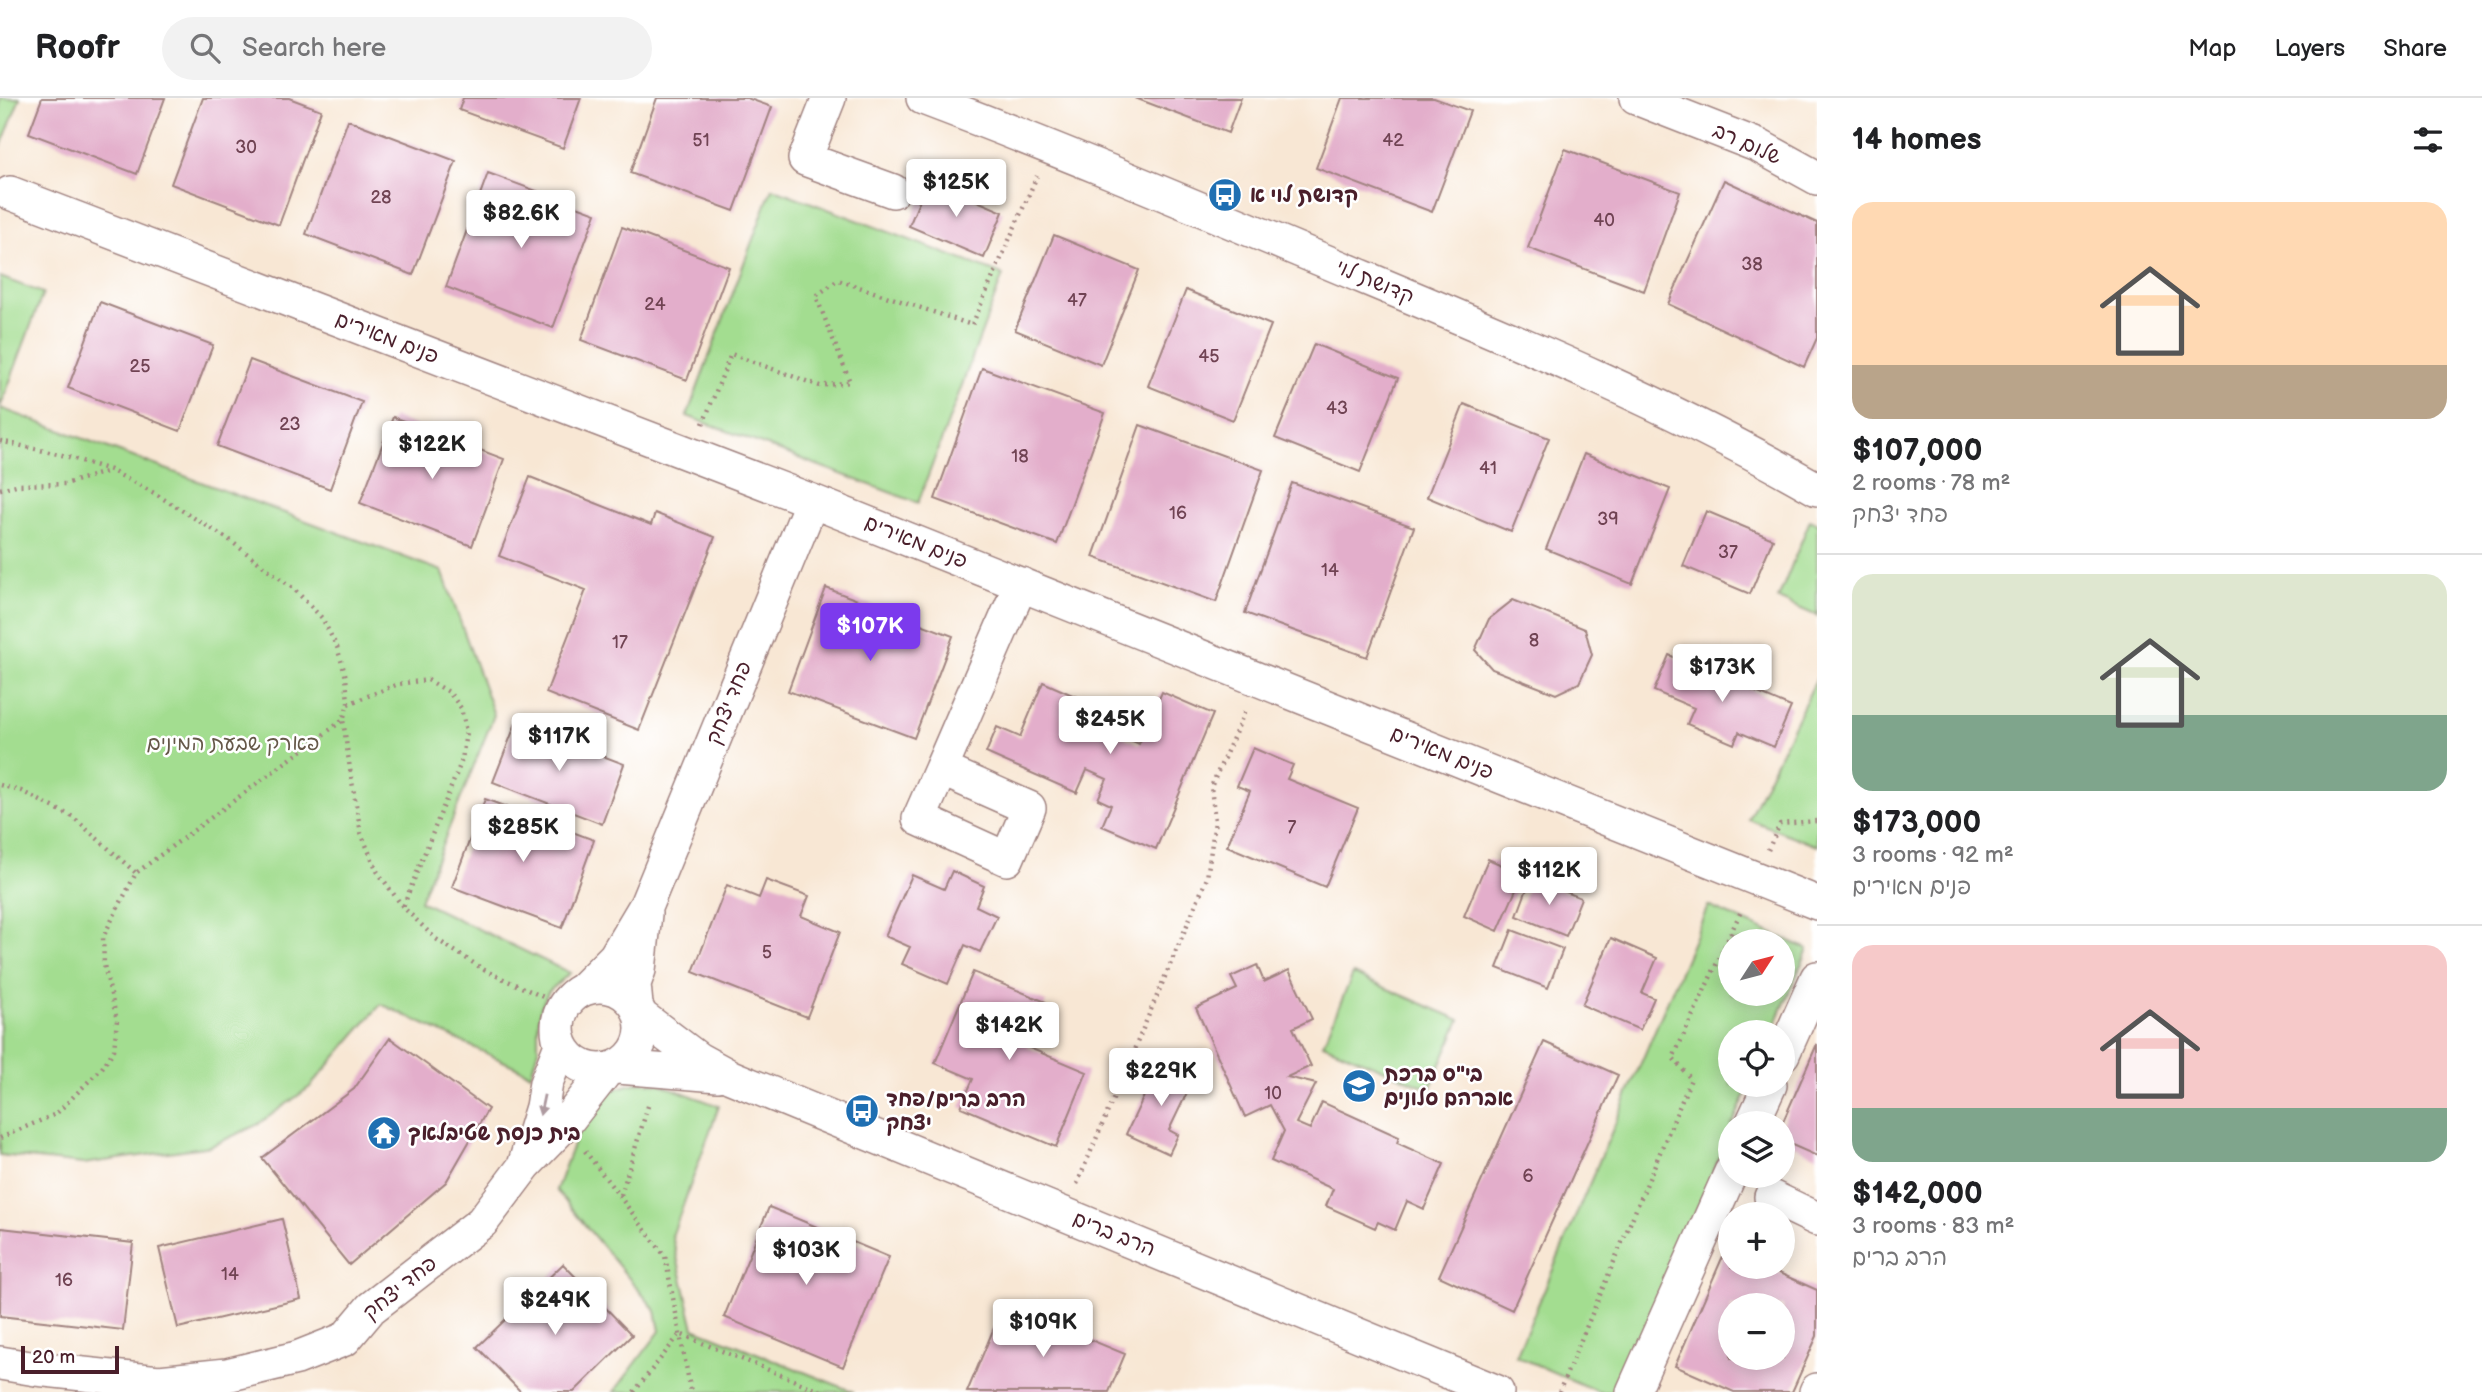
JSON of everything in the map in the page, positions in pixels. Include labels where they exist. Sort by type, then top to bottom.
[{"type":"street","points":[[829,98],[805,159],[893,191]]},
{"type":"street","name":"קדושת לוי","points":[[923,98],[1050,146],[1541,351],[1674,413],[1817,489]]},
{"type":"street","name":"שלום רב","points":[[1636,98],[1759,146],[1817,178]]},
{"type":"street","name":"פנים מאירים","points":[[10,193],[811,501],[1817,903]]},
{"type":"street","name":"פחד יצחק","points":[[573,998],[614,957],[646,905],[811,501]]},
{"type":"street","points":[[941,769],[1021,584]]},
{"type":"street","name":"פחד יצחק","points":[[638,1011],[634,984],[639,970],[646,905]]},
{"type":"street","points":[[1795,1027],[1817,978]]},
{"type":"street","points":[[599,985],[624,993],[638,1011],[642,1036],[639,1046],[626,1062],[612,1068],[596,1070],[575,1062],[561,1045],[558,1026],[573,998],[599,985]]},
{"type":"street","name":"הרב ברים","points":[[638,1011],[698,1059],[731,1077],[1497,1392]]},
{"type":"street","name":"פחד יצחק","points":[[525,1165],[546,1083],[561,1045]]},
{"type":"street","name":"פחד יצחק","points":[[0,1363],[159,1382],[227,1375],[298,1358],[345,1339],[371,1308],[482,1222],[525,1165],[564,1125],[612,1068]]},
{"type":"street","name":"הרב ברים","points":[[612,1068],[731,1077]]},
{"type":"street","points":[[1633,1392],[1724,1188]]},
{"type":"street","points":[[1771,1197],[1817,1219]]},
{"type":"path","points":[[690,454],[732,354],[820,386],[850,382],[816,296],[838,281],[972,325],[1050,146]]},
{"type":"path","points":[[0,440],[110,470],[154,493],[228,539],[294,589],[322,618],[337,647],[346,677],[348,704],[343,720],[361,833],[377,871],[403,907],[436,939],[486,971],[573,998]]},
{"type":"path","points":[[0,489],[16,485],[65,484],[110,470]]},
{"type":"path","points":[[348,704],[397,684],[428,680],[449,692],[461,708],[466,732],[462,760],[403,907]]},
{"type":"path","points":[[1065,1214],[1207,878],[1215,821],[1211,787],[1259,680]]},
{"type":"path","points":[[0,1138],[55,1114],[102,1068],[114,1050],[117,1020],[104,965],[103,937],[136,873],[343,720]]},
{"type":"path","points":[[0,785],[21,791],[73,817],[136,873]]},
{"type":"path","points":[[1559,1392],[1691,1079],[1673,1058],[1780,824],[1817,821]]},
{"type":"path","points":[[620,1196],[660,1070]]},
{"type":"path","points":[[564,1125],[666,1256],[691,1392]]},
{"type":"path","points":[[634,1392],[680,1334]]},
{"type":"path","points":[[680,1334],[823,1392]]},
{"type":"green space","points":[[0,98],[20,98],[0,149]]},
{"type":"green space","points":[[772,188],[1003,275],[918,503],[687,416]]},
{"type":"green space","points":[[0,277],[43,293],[0,408]]},
{"type":"green space","name":"פארק שבעת המינים","points":[[0,408],[442,571],[494,715],[420,901],[570,973],[548,992],[541,1007],[538,1049],[531,1074],[381,1004],[310,1087],[257,1125],[211,1146],[83,1164],[0,1155]]},
{"type":"green space","points":[[1810,520],[1817,524],[1817,616],[1778,599]]},
{"type":"green space","points":[[1817,678],[1817,846],[1748,819]]},
{"type":"green space","points":[[1708,906],[1761,929],[1718,929],[1718,1006],[1783,1006],[1777,1020],[1718,1020],[1718,1097],[1745,1097],[1738,1111],[1718,1111],[1718,1160],[1619,1392],[1599,1392],[1516,1356]]},
{"type":"green space","points":[[1796,944],[1808,949],[1796,977]]},
{"type":"green space","points":[[1353,974],[1460,1020],[1430,1089],[1323,1044]]},
{"type":"green space","points":[[641,1082],[660,1084],[719,1106],[672,1236],[694,1328],[854,1392],[614,1392],[660,1331],[656,1311],[556,1190],[579,1131],[592,1109],[609,1093]]},
{"type":"building","points":[[42,98],[165,98],[137,174],[29,133]]},
{"type":"building","points":[[203,98],[289,98],[321,110],[279,225],[171,184]]},
{"type":"building","points":[[463,98],[581,98],[563,148],[459,110]]},
{"type":"building","points":[[657,98],[747,98],[772,107],[734,211],[630,173]]},
{"type":"building","points":[[1135,98],[1241,98],[1228,133]]},
{"type":"building","points":[[1342,98],[1434,98],[1470,111],[1432,212],[1316,168]]},
{"type":"building","points":[[348,120],[456,161],[413,275],[306,234]]},
{"type":"building","points":[[1565,149],[1680,192],[1644,291],[1528,248]]},
{"type":"building","points":[[488,173],[596,213],[553,328],[446,287]]},
{"type":"building","points":[[928,180],[1003,212],[984,258],[909,226]]},
{"type":"building","points":[[1724,180],[1817,223],[1817,338],[1804,367],[1668,304]]},
{"type":"building","points":[[622,227],[729,267],[687,380],[581,340]]},
{"type":"building","points":[[1054,235],[1139,270],[1101,365],[1015,330]]},
{"type":"building","points":[[1186,290],[1271,325],[1233,420],[1148,386]]},
{"type":"building","points":[[100,302],[213,345],[180,431],[68,388]]},
{"type":"building","points":[[1314,344],[1398,378],[1360,472],[1275,438]]},
{"type":"building","points":[[250,360],[362,402],[330,489],[217,446]]},
{"type":"building","points":[[982,368],[1105,413],[1057,544],[935,499]]},
{"type":"building","points":[[1464,404],[1549,438],[1511,532],[1427,497]]},
{"type":"building","points":[[393,417],[504,459],[472,546],[360,503]]},
{"type":"building","points":[[1140,425],[1263,470],[1216,602],[1093,557]]},
{"type":"building","points":[[1584,454],[1670,489],[1632,584],[1546,549]]},
{"type":"building","points":[[530,477],[651,525],[655,513],[715,537],[639,730],[546,693],[586,590],[499,556]]},
{"type":"building","points":[[1292,483],[1414,527],[1367,657],[1245,613]]},
{"type":"building","points":[[1706,511],[1773,539],[1750,594],[1683,566]]},
{"type":"building","points":[[826,588],[953,636],[914,738],[788,691]]},
{"type":"building","points":[[1513,600],[1585,629],[1592,655],[1579,683],[1556,694],[1492,669],[1475,650],[1489,619]]},
{"type":"building","points":[[1669,655],[1791,707],[1774,747],[1739,732],[1734,744],[1687,724],[1694,708],[1654,691]]},
{"type":"building","points":[[1043,682],[1118,715],[1111,731],[1139,744],[1162,692],[1213,714],[1156,849],[1102,826],[1111,805],[1098,799],[1107,779],[1087,770],[1077,793],[986,753],[997,727],[1020,737]]},
{"type":"building","points":[[516,723],[624,764],[602,824],[493,782]]},
{"type":"building","points":[[1253,748],[1293,765],[1287,779],[1358,808],[1325,887],[1227,846],[1250,791],[1237,786]]},
{"type":"building","points":[[485,799],[594,840],[562,928],[452,887]]},
{"type":"building","points":[[1488,859],[1523,874],[1498,931],[1464,916]]},
{"type":"building","points":[[952,871],[984,886],[976,906],[997,916],[980,952],[965,945],[948,984],[902,964],[910,947],[885,936],[912,875],[944,889]]},
{"type":"building","points":[[1531,878],[1581,898],[1566,936],[1517,916]]},
{"type":"building","points":[[766,880],[809,896],[801,916],[840,932],[807,1017],[693,972],[727,885],[759,898]]},
{"type":"building","points":[[1512,930],[1563,949],[1548,988],[1497,968]]},
{"type":"building","points":[[1611,938],[1657,958],[1642,993],[1654,998],[1640,1030],[1582,1005]]},
{"type":"building","points":[[1257,965],[1264,982],[1289,970],[1312,1019],[1293,1028],[1311,1066],[1287,1077],[1316,1084],[1296,1123],[1310,1129],[1322,1102],[1399,1137],[1397,1143],[1444,1164],[1424,1209],[1407,1201],[1395,1230],[1378,1222],[1375,1228],[1326,1206],[1333,1189],[1271,1161],[1284,1131],[1270,1105],[1245,1117],[1196,1008],[1237,989],[1231,977]]},
{"type":"building","points":[[973,972],[1046,1002],[1027,1047],[1087,1072],[1056,1147],[961,1107],[973,1079],[935,1063]]},
{"type":"building","name":"בית כנסת שטיבלאך","points":[[390,1038],[488,1109],[446,1182],[349,1265],[262,1158],[354,1089]]},
{"type":"building","points":[[1544,1042],[1618,1075],[1512,1310],[1439,1276]]},
{"type":"building","points":[[1817,1044],[1817,1156],[1795,1146],[1795,1111],[1788,1111]]},
{"type":"building","points":[[1160,1062],[1194,1078],[1169,1130],[1178,1135],[1169,1154],[1126,1134]]},
{"type":"building","points":[[769,1207],[889,1257],[843,1367],[724,1317]]},
{"type":"building","points":[[282,1219],[301,1299],[178,1328],[159,1248]]},
{"type":"building","points":[[1,1228],[133,1243],[123,1330],[0,1316]]},
{"type":"building","points":[[563,1264],[632,1335],[574,1392],[521,1392],[477,1347]]},
{"type":"building","points":[[1718,1267],[1718,1279],[1793,1279],[1817,1290],[1817,1336],[1792,1392],[1734,1392],[1675,1366]]},
{"type":"building","points":[[1004,1304],[1125,1354],[1109,1392],[967,1392]]},
{"type":"place","name":"קדושת לוי א","points":[[1225,195]]},
{"type":"place","name":"בי\"ס ברכת אברהם סלונים","points":[[1359,1086]]},
{"type":"place","name":"הרב ברים/פחד יצחק","points":[[862,1111]]},
{"type":"place","name":"בית כנסת שטיבלאך","points":[[384,1133]]}]
